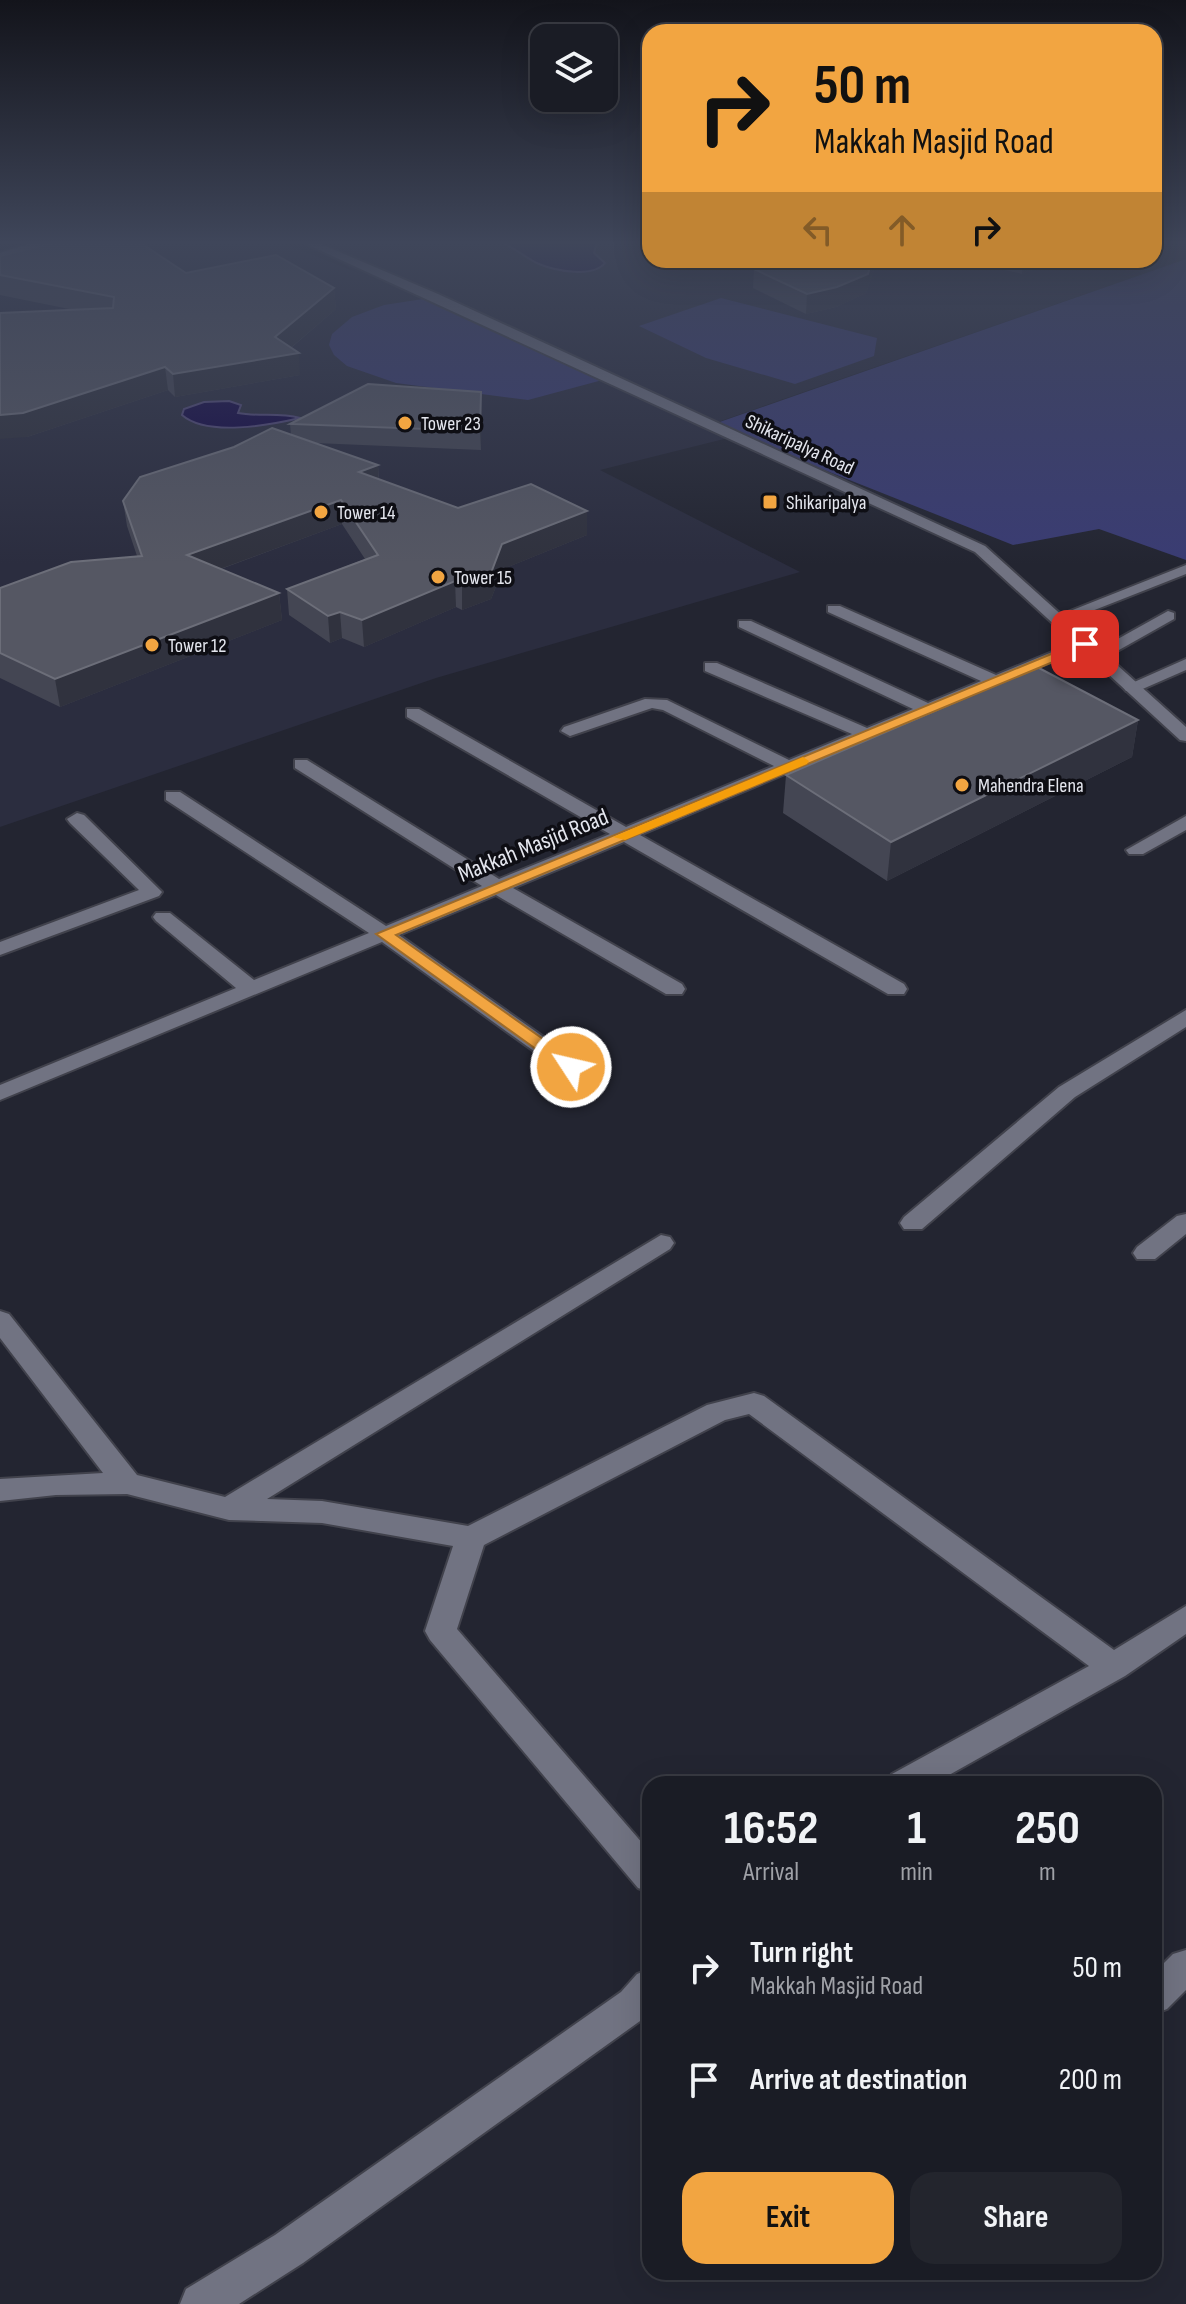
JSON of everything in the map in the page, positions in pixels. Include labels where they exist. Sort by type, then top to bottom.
[{"type":"street","name":"Shikaripalya Road","points":[[550,350],[980,549],[1186,736]]},
{"type":"street","points":[[1058,619],[1184,569]]},
{"type":"street","points":[[834,609],[996,681]]},
{"type":"street","name":"Makkah Masjid Road","points":[[0,1093],[927,709],[996,681],[1091,649],[1168,616]]},
{"type":"street","points":[[745,624],[927,709]]},
{"type":"street","points":[[1132,687],[1186,664]]},
{"type":"street","points":[[711,667],[867,734]]},
{"type":"street","points":[[570,731],[651,703],[667,705],[789,767]]},
{"type":"street","points":[[413,713],[628,833],[896,989]]},
{"type":"street","points":[[301,764],[497,887],[674,989]]},
{"type":"street","points":[[173,796],[384,934],[571,1067]]},
{"type":"street","points":[[0,949],[152,892],[77,819]]},
{"type":"street","points":[[1136,850],[1186,822]]},
{"type":"street","points":[[163,917],[251,989]]},
{"type":"street","points":[[913,1223],[1067,1092],[1186,1017]]},
{"type":"street","points":[[1146,1253],[1186,1222]]},
{"type":"street","points":[[229,1509],[661,1243]]},
{"type":"street","points":[[0,1320],[127,1483]]},
{"type":"street","points":[[0,1490],[56,1484],[127,1483],[229,1509],[322,1512],[471,1538],[717,1412],[754,1403],[1114,1667]]},
{"type":"street","points":[[471,1538],[441,1631],[642,1868]]},
{"type":"street","points":[[918,1776],[1114,1667],[1186,1618]]},
{"type":"street","points":[[1162,1989],[1186,1966]]},
{"type":"street","points":[[201,2304],[340,2213],[634,2004],[642,1995]]},
{"type":"shaded area","points":[[0,350],[926,350],[712,424],[736,436],[600,470],[800,572],[436,678],[0,827]]},
{"type":"shaded area","points":[[331,350],[549,350],[610,378],[528,400],[396,383],[347,366]]},
{"type":"shaded area","points":[[688,350],[875,350],[874,356],[795,384],[706,358]]},
{"type":"shaded area","points":[[927,350],[1186,350],[1186,560],[1099,529],[1013,545],[711,425]]},
{"type":"shaded area","points":[[229,401],[241,405],[238,413],[300,418],[256,426],[222,427],[193,422],[182,415],[184,409],[204,402]]},
{"type":"building","points":[[0,350],[294,350],[299,353],[173,374],[165,367],[23,413],[0,415]]},
{"type":"building","points":[[368,384],[481,392],[480,431],[290,424]]},
{"type":"building","points":[[272,428],[378,465],[359,472],[458,508],[531,484],[587,511],[502,544],[491,573],[462,584],[455,581],[362,620],[340,612],[328,616],[287,589],[378,555],[341,500],[187,555],[279,593],[55,679],[0,653],[0,588],[71,562],[142,556],[123,501],[140,477],[234,447]]},
{"type":"building","points":[[1037,667],[1138,720],[891,842],[786,775]]},
{"type":"slow traffic","points":[[620,837],[803,761]]},
{"type":"place","name":"Tower 23","points":[[405,423]]},
{"type":"place","name":"Shikaripalya","points":[[770,502]]},
{"type":"place","name":"Tower 14","points":[[321,512]]},
{"type":"place","name":"Tower 15","points":[[438,577]]},
{"type":"place","name":"Tower 12","points":[[152,645]]},
{"type":"place","name":"Mahendra Elena","points":[[962,785]]},
{"type":"route","points":[[571,1067],[384,934],[1085,644]]}]
